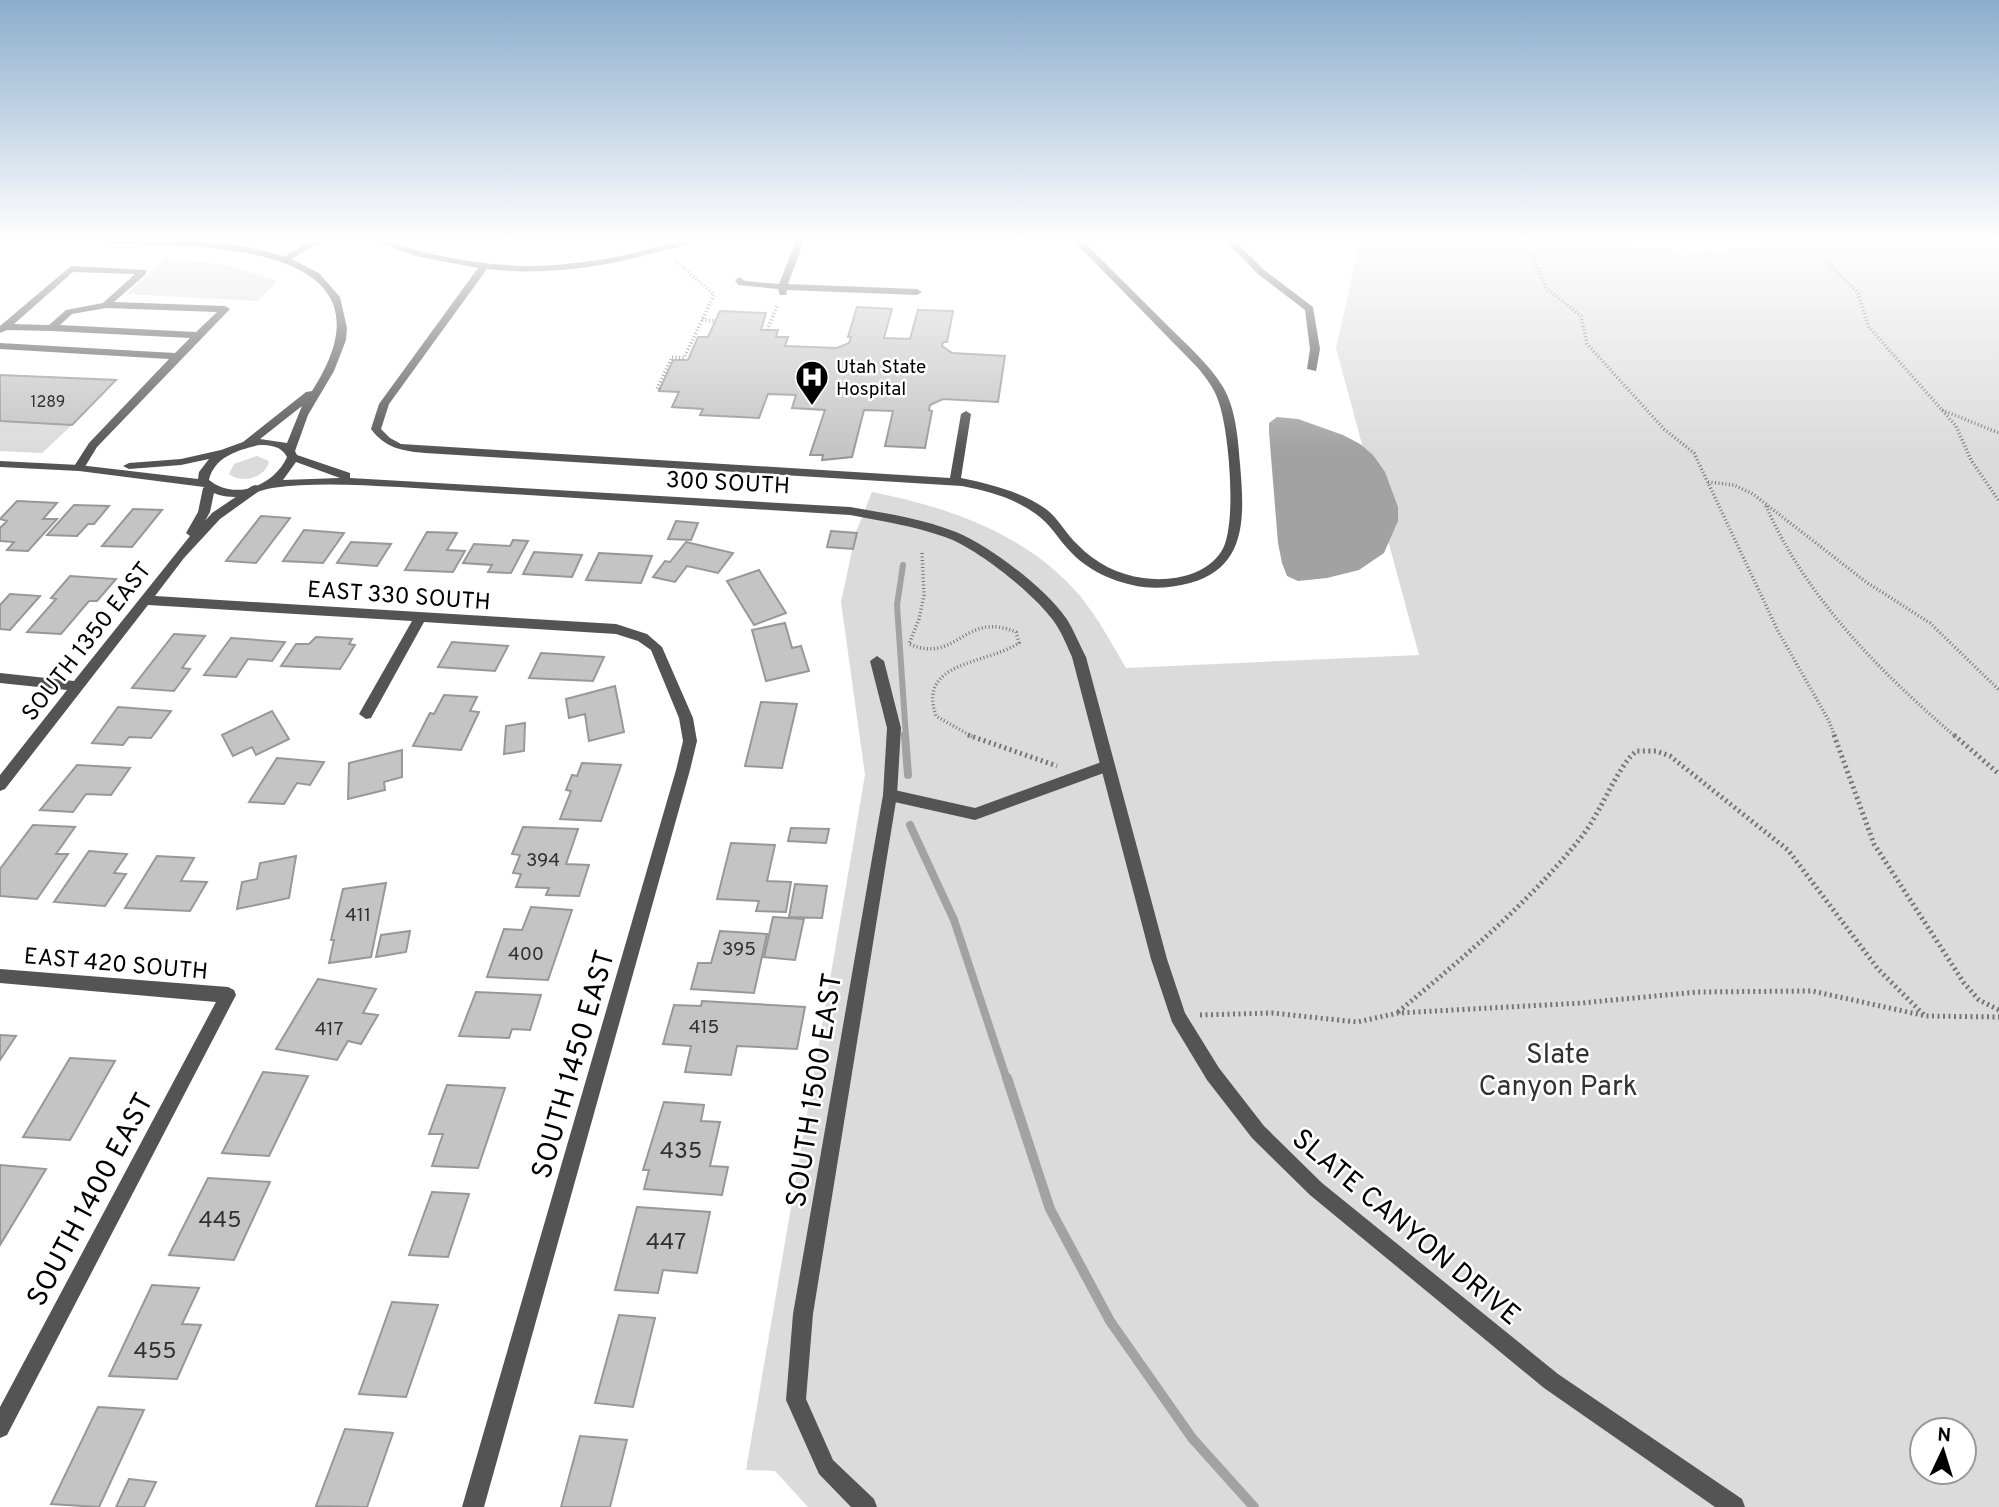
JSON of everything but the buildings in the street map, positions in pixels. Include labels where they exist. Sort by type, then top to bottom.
[{"type":"street","points":[[2,328],[21,311]]},
{"type":"street","points":[[51,328],[73,311]]},
{"type":"street","points":[[79,468],[93,445],[223,311]]},
{"type":"street","points":[[292,453],[304,412],[326,378],[337,353],[342,328],[340,311]]},
{"type":"street","points":[[452,311],[384,404],[376,429],[384,442],[398,447],[425,450],[955,481],[987,487],[1031,506],[1050,519],[1073,548],[1105,573],[1124,580],[1159,582],[1191,579],[1206,572],[1228,553],[1234,537],[1230,429],[1221,394],[1202,366],[1148,311]]},
{"type":"street","points":[[1310,311],[1315,349],[1312,369]]},
{"type":"street","points":[[2,328],[198,335]]},
{"type":"street","points":[[0,346],[177,356]]},
{"type":"street","points":[[0,464],[79,468],[159,465],[230,450],[279,421],[326,378]]},
{"type":"street","points":[[955,481],[966,414]]},
{"type":"street","name":"300 SOUTH","points":[[244,444],[283,444],[292,453],[342,475],[399,483]]},
{"type":"street","name":"SOUTH 1350 EAST","points":[[180,555],[204,512],[207,486],[204,473],[209,465],[230,450]]},
{"type":"street","name":"SOUTH 1350 EAST","points":[[0,785],[180,555],[216,516],[285,473],[291,465],[292,453]]},
{"type":"street","points":[[79,468],[207,486]]},
{"type":"street","name":"300 SOUTH","points":[[207,486],[230,494],[262,487],[330,481],[399,483],[850,511],[894,519],[952,536],[996,561],[1035,592]]},
{"type":"street","name":"SLATE CANYON DRIVE","points":[[1035,592],[1062,621],[1079,657],[1159,960],[1178,1016],[1213,1074],[1258,1132],[1316,1189],[1551,1381],[1734,1507]]},
{"type":"street","name":"EAST 330 SOUTH","points":[[145,600],[616,629],[650,640]]},
{"type":"street","points":[[366,715],[420,618]]},
{"type":"street","name":"SOUTH 1450 EAST","points":[[473,1507],[690,741],[686,718],[650,640]]},
{"type":"street","name":"SOUTH 1500 EAST","points":[[866,1507],[826,1466],[796,1401],[805,1300],[867,917],[890,795],[894,728],[877,661]]},
{"type":"street","points":[[0,678],[78,686]]},
{"type":"street","points":[[890,795],[975,814],[1107,766]]},
{"type":"street","name":"EAST 420 SOUTH","points":[[0,976],[228,995]]},
{"type":"street","name":"SOUTH 1400 EAST","points":[[0,1428],[228,995]]},
{"type":"path","points":[[660,389],[657,389],[672,357],[684,358],[706,311]]},
{"type":"path","points":[[767,330],[774,311]]},
{"type":"path","points":[[1575,311],[1581,316],[1587,344],[1664,429],[1691,449],[1778,631],[1829,721],[1874,844],[1964,983],[1979,1000],[1999,1010]]},
{"type":"path","points":[[1861,311],[1868,327],[1956,426],[1971,460],[1999,501]]},
{"type":"path","points":[[702,320],[716,321]]},
{"type":"path","points":[[1941,410],[1999,433]]},
{"type":"path","points":[[1707,481],[1734,485],[1753,494],[1867,582],[1930,623],[1999,690]]},
{"type":"path","points":[[1766,505],[1777,531],[1825,607],[1882,670],[1999,774]]},
{"type":"path","points":[[922,553],[925,566],[923,597],[919,620],[910,635],[909,644],[918,650],[930,652],[987,623],[1006,625],[1016,632],[1019,643],[1010,651],[953,670],[936,682],[930,695],[936,716],[965,734],[1060,767]]},
{"type":"path","points":[[1398,1013],[1504,922],[1547,877],[1601,810],[1619,771],[1636,751],[1646,751],[1670,756],[1788,850],[1878,969],[1926,1016]]},
{"type":"path","points":[[1178,1016],[1272,1013],[1357,1022],[1398,1013],[1582,1003],[1697,992],[1812,991],[1926,1016],[1999,1017]]},
{"type":"green space","name":"Slate Canyon Park","points":[[1344,311],[1999,311],[1999,1507],[808,1507],[775,1471],[746,1470],[865,775],[841,602],[856,532],[872,492],[958,515],[985,526],[1036,556],[1059,574],[1080,596],[1126,668],[1419,655],[1336,348]]},
{"type":"green space","points":[[0,421],[72,425],[42,453],[0,451]]},
{"type":"green space","points":[[257,456],[269,461],[263,472],[247,479],[229,474],[234,464]]},
{"type":"shaded area","points":[[1277,417],[1298,419],[1343,435],[1373,455],[1385,472],[1398,507],[1398,521],[1384,553],[1359,570],[1327,578],[1298,581],[1287,576],[1278,543],[1269,432],[1269,423]]},
{"type":"waterway","points":[[903,565],[897,605],[906,737]]},
{"type":"waterway","points":[[905,735],[908,775]]},
{"type":"waterway","points":[[910,825],[954,920],[1007,1080]]},
{"type":"waterway","points":[[1007,1078],[1050,1209],[1110,1321],[1192,1438],[1254,1507]]},
{"type":"place","name":"Utah State Hospital","points":[[812,407]]}]
